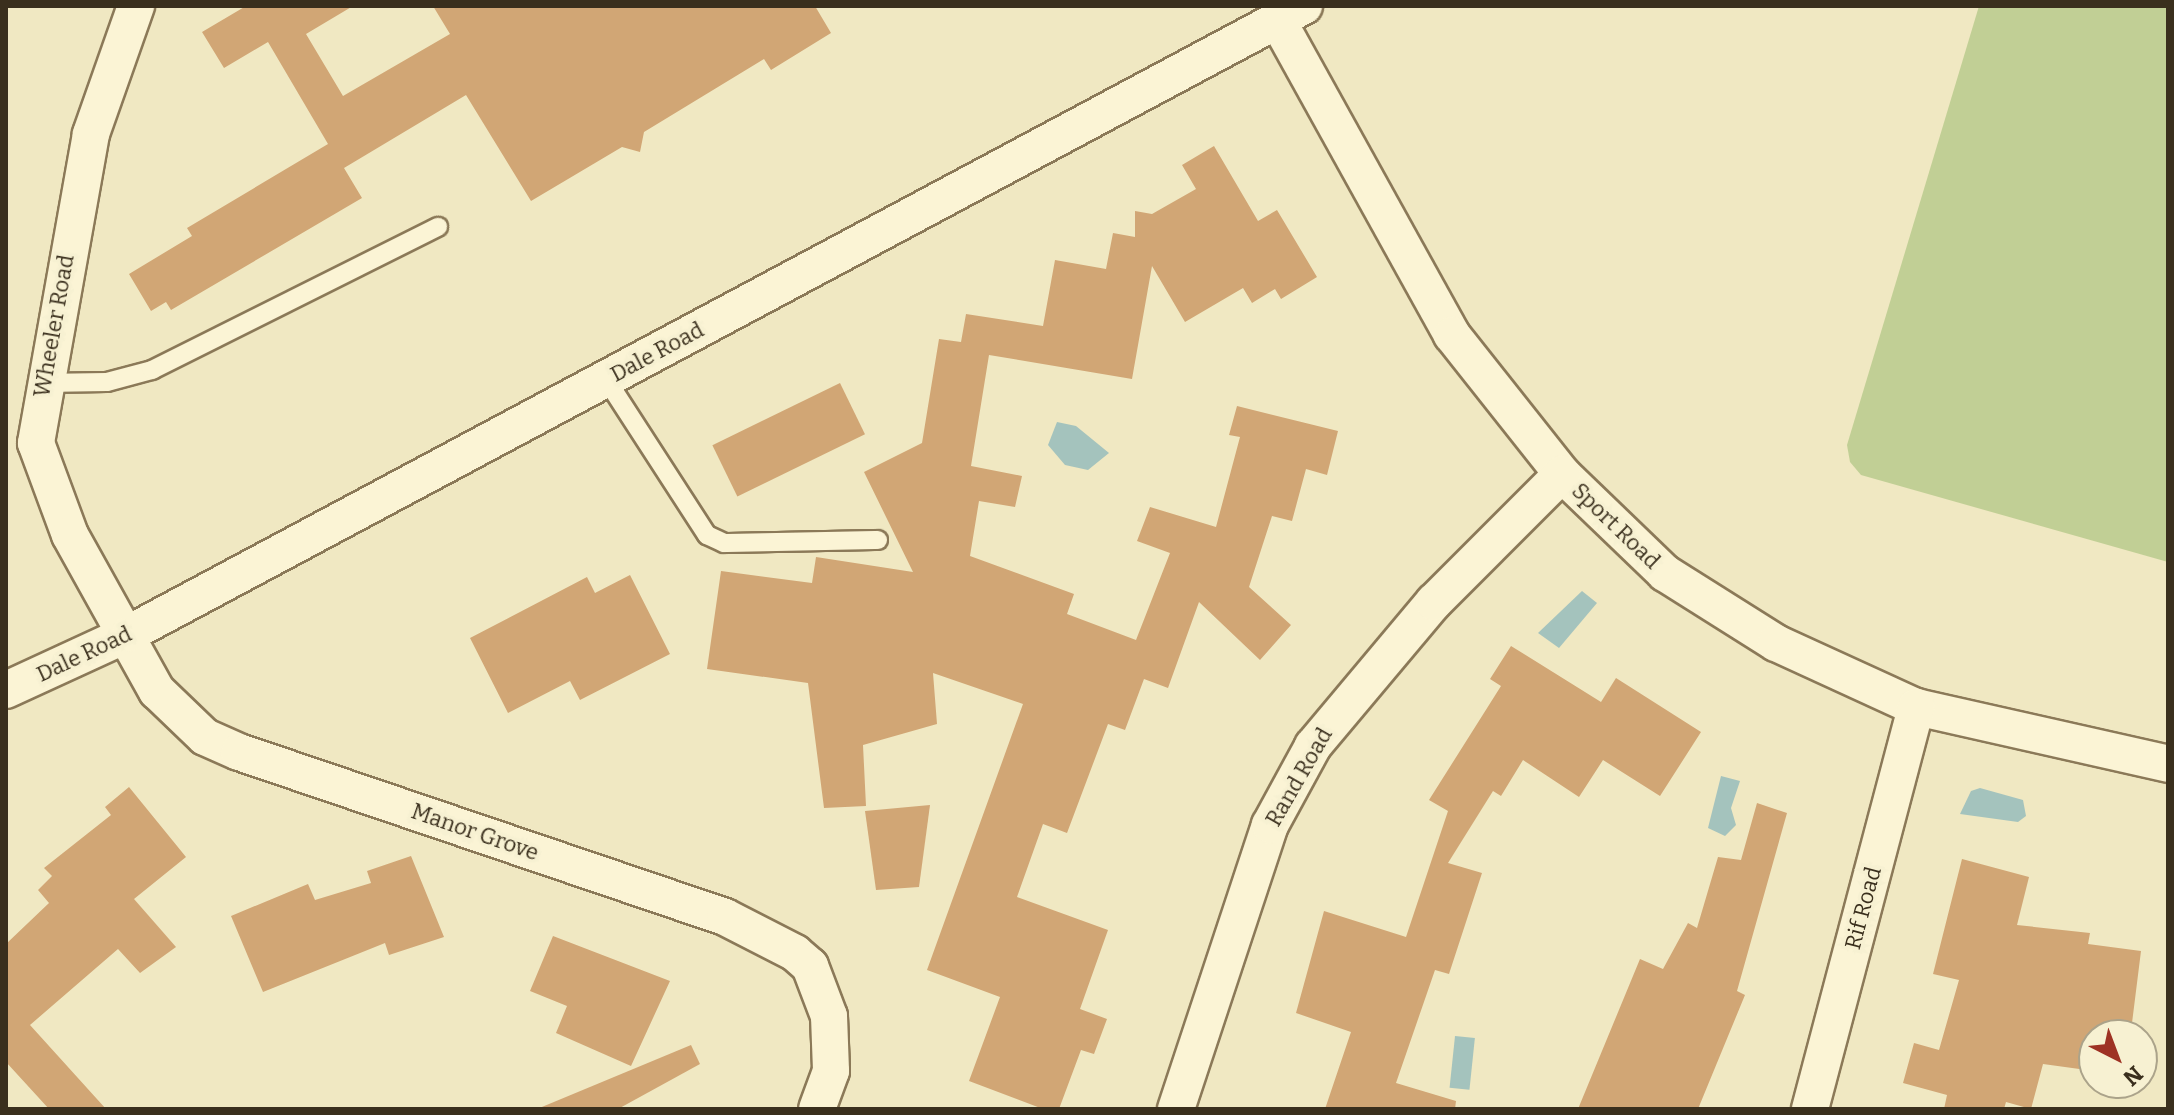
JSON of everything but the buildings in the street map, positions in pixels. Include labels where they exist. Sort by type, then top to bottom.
[{"type":"street","name":"Wheeler Road","points":[[130,633],[47,487],[36,443],[42,383],[91,134],[136,6]]},
{"type":"street","name":"Dale Road","points":[[6,690],[130,633],[1291,14]]},
{"type":"street","name":"Sport Road","points":[[1291,14],[1452,335],[1562,474],[1665,573],[1776,643],[1916,707],[2168,764]]},
{"type":"street","name":"Rand Road","points":[[1176,1109],[1270,825],[1313,746],[1434,602],[1562,474]]},
{"type":"street","name":"Manor Grove","points":[[130,633],[157,691],[205,737],[725,917],[810,966],[829,1016],[831,1071],[817,1109]]},
{"type":"street","name":"Rif Road","points":[[1810,1109],[1916,707]]},
{"type":"lane","points":[[42,383],[107,382],[152,370],[438,227]]},
{"type":"lane","points":[[606,379],[707,535],[724,543],[878,540]]},
{"type":"green space","points":[[1979,6],[2168,6],[2168,562],[1861,475],[1850,462],[1847,445]]},
{"type":"water","points":[[1057,422],[1076,426],[1109,453],[1088,470],[1065,465],[1048,445]]},
{"type":"water","points":[[1582,591],[1597,603],[1559,648],[1538,633]]},
{"type":"water","points":[[1721,776],[1740,781],[1731,808],[1736,825],[1725,836],[1708,828]]},
{"type":"water","points":[[1980,788],[2023,800],[2026,816],[2018,822],[1960,814],[1971,791]]},
{"type":"water","points":[[1455,1036],[1475,1038],[1469,1090],[1450,1088]]}]
